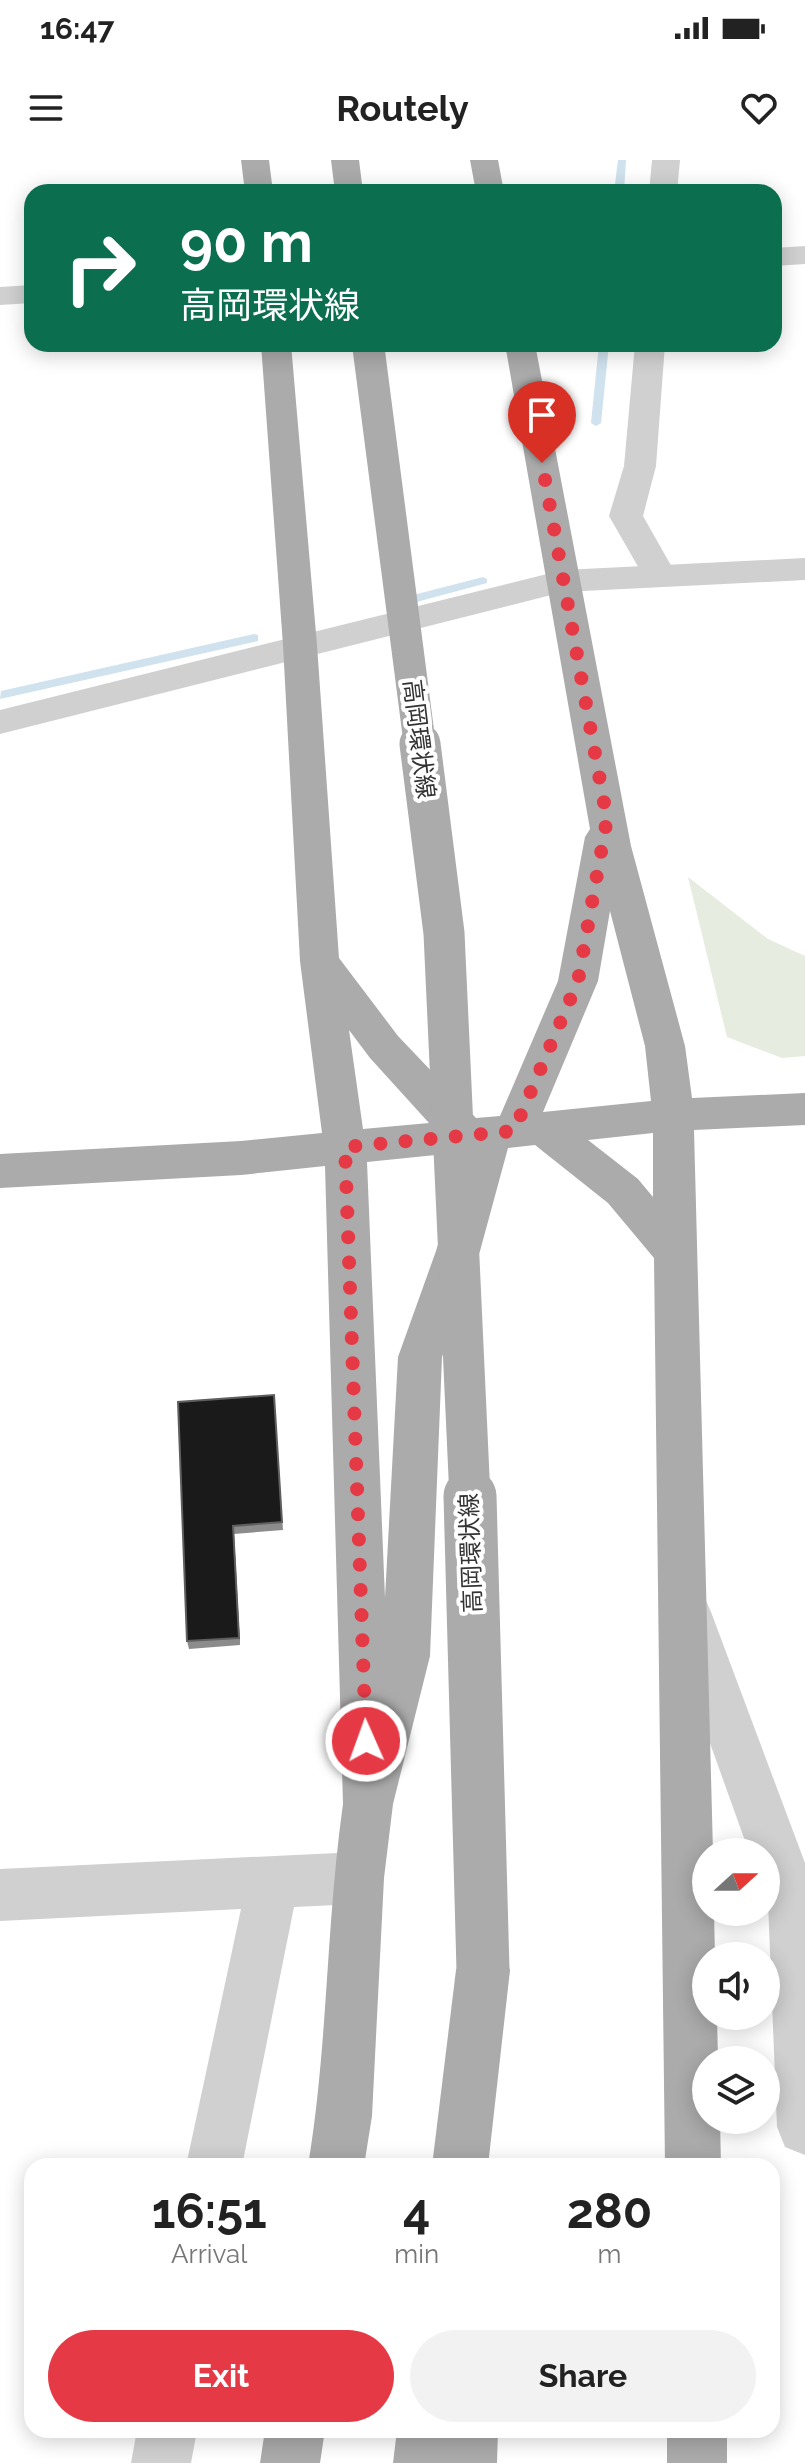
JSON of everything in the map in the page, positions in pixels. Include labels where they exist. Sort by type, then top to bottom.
[{"type":"main road","points":[[255,160],[258,184]]},
{"type":"main road","points":[[345,160],[348,184]]},
{"type":"main road","points":[[484,160],[488,184]]},
{"type":"main road","points":[[277,352],[300,645],[320,961],[345,1147],[368,1804]]},
{"type":"main road","name":"高岡環状線","points":[[369,352],[444,933],[468,1433],[483,1970],[477,2158]]},
{"type":"main road","points":[[521,352],[607,819],[665,1046],[673,1115],[680,1594],[694,1838]]},
{"type":"main road","points":[[337,2158],[344,2116],[358,1878],[368,1804],[406,1656],[420,1357],[504,1131],[578,981],[607,819]]},
{"type":"main road","points":[[320,961],[384,1047],[504,1131],[623,1191],[675,1252]]},
{"type":"main road","points":[[0,1171],[241,1158],[673,1115],[805,1109]]},
{"type":"main road","points":[[693,2158],[698,1926]]},
{"type":"main road","name":"高岡環状線","points":[[461,2158],[483,1970]]},
{"type":"main road","points":[[290,2463],[294,2438]]},
{"type":"main road","points":[[423,2463],[426,2438]]},
{"type":"main road","points":[[467,2463],[468,2438]]},
{"type":"main road","points":[[697,2438],[697,2463]]},
{"type":"street","points":[[664,184],[666,160]]},
{"type":"street","points":[[782,256],[805,255]]},
{"type":"street","points":[[0,296],[24,294]]},
{"type":"street","points":[[649,352],[640,466],[626,516],[660,576]]},
{"type":"street","points":[[0,722],[563,581],[805,569]]},
{"type":"street","points":[[680,1594],[788,1902],[805,2127]]},
{"type":"street","points":[[0,1895],[358,1878]]},
{"type":"street","points":[[216,2158],[264,1932],[271,1882]]},
{"type":"street","points":[[161,2463],[166,2438]]},
{"type":"shaded area","points":[[688,877],[768,939],[805,956],[805,1056],[782,1058],[727,1037]]},
{"type":"building","points":[[274,1395],[282,1522],[233,1526],[239,1638],[187,1641],[178,1402]]},
{"type":"waterway","points":[[620,184],[622,160]]},
{"type":"waterway","points":[[596,423],[603,352]]},
{"type":"waterway","points":[[398,603],[483,581]]},
{"type":"waterway","points":[[1,695],[254,638]]},
{"type":"route","points":[[366,1741],[345,1147],[514,1131],[578,981],[607,819],[542,463]]}]
